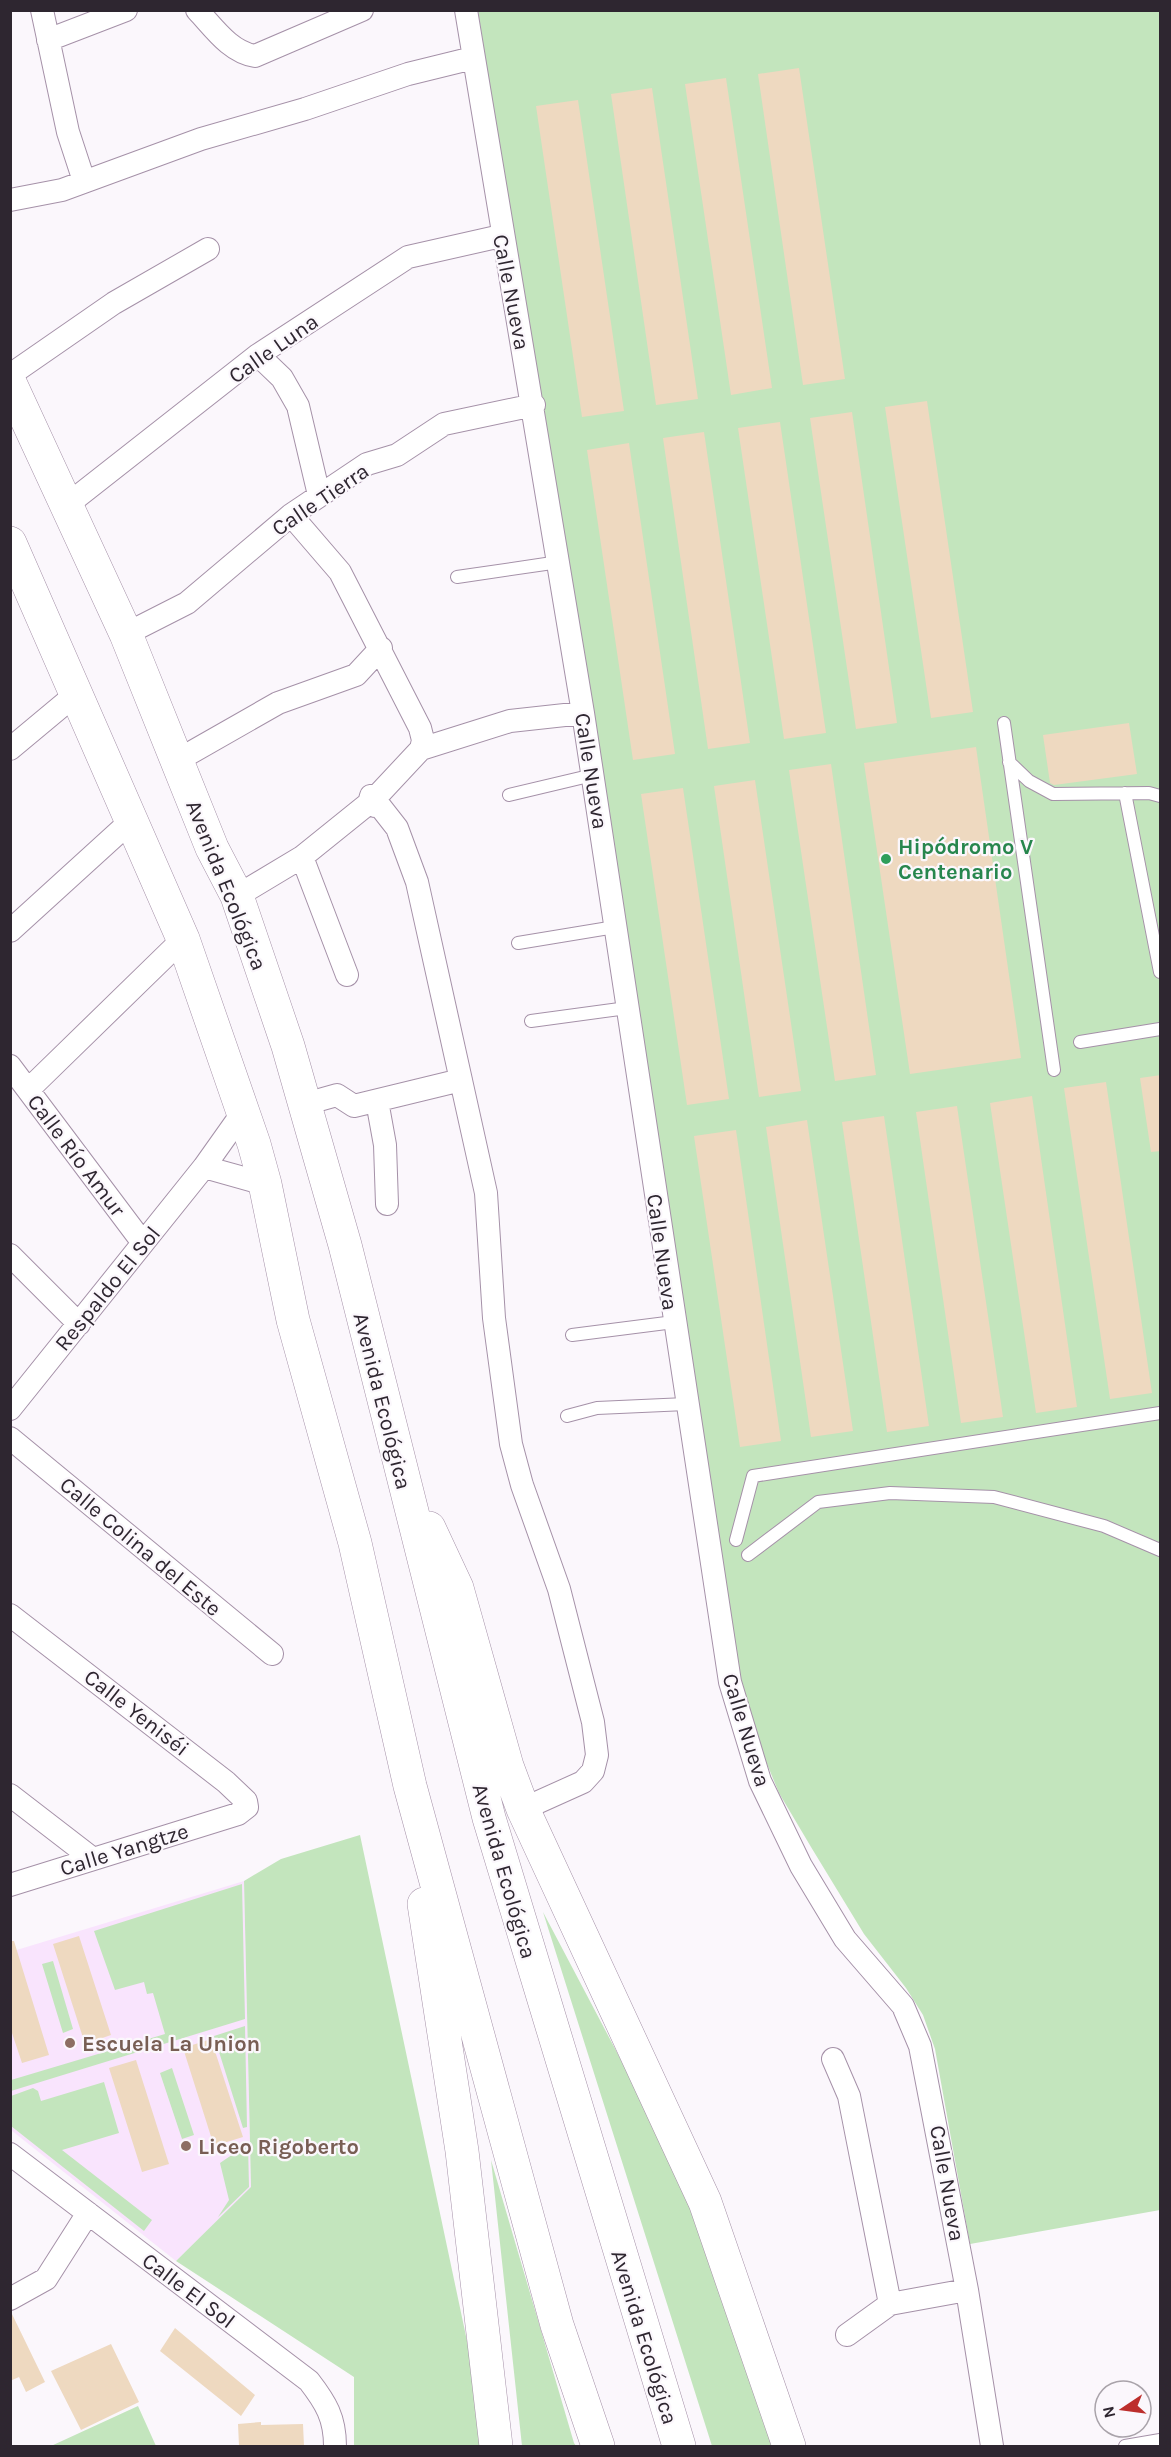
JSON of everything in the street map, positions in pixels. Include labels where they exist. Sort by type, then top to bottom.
[{"type":"main road","name":"Avenida Ecológica","points":[[10,383],[126,634],[212,848],[237,896],[305,1104],[345,1245],[403,1485],[489,1818],[679,2446]]},
{"type":"main road","points":[[10,543],[183,939],[243,1112],[265,1184],[293,1320],[356,1543],[410,1786],[557,2325],[598,2446]]},
{"type":"main road","points":[[403,1485],[433,1534],[457,1588],[507,1766],[523,1809],[705,2202],[789,2446]]},
{"type":"main road","points":[[410,1786],[423,1896],[462,2151],[496,2446]]},
{"type":"street","points":[[42,10],[68,132],[84,181]]},
{"type":"street","points":[[48,40],[126,10]]},
{"type":"street","points":[[196,10],[233,48],[243,54],[263,54],[362,10]]},
{"type":"street","name":"Calle Nueva","points":[[466,10],[501,236],[534,405],[593,775],[686,1404],[730,1682],[760,1781],[822,1904],[845,1939],[903,2006],[921,2046],[968,2290],[992,2446]]},
{"type":"street","points":[[10,200],[62,190],[201,139],[305,109],[408,74],[473,58]]},
{"type":"street","name":"Calle Luna","points":[[67,505],[258,355],[408,257],[501,236]]},
{"type":"street","points":[[10,375],[114,303],[208,249]]},
{"type":"street","points":[[258,355],[282,378],[298,406],[319,495]]},
{"type":"street","name":"Calle Tierra","points":[[126,634],[187,603],[291,515],[367,464],[397,455],[444,424],[534,405]]},
{"type":"street","points":[[237,896],[302,857],[376,801],[420,749],[423,740],[420,728],[381,648],[340,572],[291,515]]},
{"type":"street","points":[[178,760],[278,703],[356,675],[381,648]]},
{"type":"street","points":[[10,749],[76,694]]},
{"type":"street","points":[[420,749],[510,721],[583,713]]},
{"type":"street","points":[[376,801],[397,828],[417,882],[486,1193],[494,1318],[511,1444],[522,1485],[559,1588],[593,1722],[597,1755],[593,1771],[583,1782],[523,1809]]},
{"type":"street","points":[[10,931],[132,820]]},
{"type":"street","points":[[302,857],[347,975]]},
{"type":"street","points":[[28,1090],[183,939]]},
{"type":"street","name":"Calle Río Amur","points":[[10,1066],[143,1244]]},
{"type":"street","points":[[305,1104],[337,1095],[352,1106],[461,1080]]},
{"type":"street","points":[[377,1101],[385,1145],[387,1204]]},
{"type":"street","name":"Respaldo El Sol","points":[[10,1409],[204,1167],[243,1112]]},
{"type":"street","points":[[204,1167],[265,1184]]},
{"type":"street","points":[[10,1256],[79,1324]]},
{"type":"street","name":"Calle Colina del Este","points":[[10,1438],[272,1654]]},
{"type":"street","name":"Calle Yeniséi","points":[[10,1615],[226,1782],[246,1801],[247,1807],[238,1814]]},
{"type":"street","points":[[10,1795],[93,1859]]},
{"type":"street","name":"Calle Yangtze","points":[[10,1885],[238,1814]]},
{"type":"street","points":[[833,2059],[849,2096],[890,2304]]},
{"type":"street","name":"Calle El Sol","points":[[10,2154],[309,2381],[327,2404],[335,2424],[335,2446]]},
{"type":"street","points":[[10,2299],[46,2279],[88,2213]]},
{"type":"street","points":[[847,2335],[890,2304],[968,2290]]},
{"type":"lane","points":[[457,577],[559,562]]},
{"type":"lane","points":[[1004,723],[1054,1070]]},
{"type":"lane","points":[[1010,762],[1029,781],[1053,794],[1149,793],[1161,796]]},
{"type":"lane","points":[[509,795],[593,775]]},
{"type":"lane","points":[[1125,793],[1161,972]]},
{"type":"lane","points":[[518,943],[615,927]]},
{"type":"lane","points":[[531,1022],[627,1008]]},
{"type":"lane","points":[[1080,1042],[1161,1029]]},
{"type":"lane","points":[[572,1335],[674,1322]]},
{"type":"lane","points":[[567,1416],[597,1408],[686,1404]]},
{"type":"lane","points":[[736,1540],[753,1476],[1161,1413]]},
{"type":"lane","points":[[748,1555],[818,1502],[890,1493],[994,1497],[1104,1526],[1161,1550]]},
{"type":"lane","points":[[1125,2446],[1161,2440]]},
{"type":"shaded area","points":[[244,1881],[251,2188],[176,2261],[11,2130],[10,1952]]},
{"type":"green space","name":"Hipódromo V Centenario","points":[[478,11],[1160,11],[1160,2210],[970,2244],[935,2049],[923,2015],[906,1988],[864,1934],[779,1793],[744,1708]]},
{"type":"green space","points":[[360,1835],[474,2374],[483,2446],[354,2446],[354,2377],[176,2261],[251,2187],[244,1881],[281,1859]]},
{"type":"green space","points":[[242,1884],[245,2019],[11,2091],[11,2080],[165,2034],[153,1993],[147,1994],[144,1982],[115,1990],[94,1931]]},
{"type":"green space","points":[[543,1912],[670,2153],[712,2258],[773,2446],[712,2446]]},
{"type":"green space","points":[[53,1961],[73,2029],[63,2033],[42,1964]]},
{"type":"green space","points":[[245,2026],[247,2127],[243,2128],[214,2036]]},
{"type":"green space","points":[[172,2068],[194,2135],[182,2139],[160,2073]]},
{"type":"green space","points":[[104,2082],[119,2133],[62,2150],[152,2220],[144,2231],[11,2126],[11,2096],[33,2088],[38,2091],[41,2101]]},
{"type":"green space","points":[[248,2144],[249,2187],[218,2217],[229,2200],[220,2163]]},
{"type":"green space","points":[[491,2160],[574,2443],[576,2446],[522,2446]]},
{"type":"green space","points":[[138,2406],[156,2446],[51,2446]]},
{"type":"building","points":[[799,68],[845,379],[803,385],[758,74]]},
{"type":"building","points":[[726,78],[772,388],[731,395],[685,84]]},
{"type":"building","points":[[652,88],[698,399],[656,405],[611,94]]},
{"type":"building","points":[[578,100],[624,411],[582,417],[536,106]]},
{"type":"building","points":[[927,401],[973,712],[931,718],[885,407]]},
{"type":"building","points":[[852,412],[897,723],[856,729],[810,418]]},
{"type":"building","points":[[780,422],[826,733],[784,739],[738,428]]},
{"type":"building","points":[[704,432],[750,743],[708,749],[663,438]]},
{"type":"building","points":[[629,443],[675,754],[633,760],[587,450]]},
{"type":"building","points":[[1129,723],[1137,774],[1054,785],[1050,783],[1043,735]]},
{"type":"building","points":[[976,747],[1021,1058],[910,1074],[864,763]]},
{"type":"building","points":[[831,764],[876,1075],[835,1081],[789,770]]},
{"type":"building","points":[[755,780],[801,1091],[759,1097],[714,786]]},
{"type":"building","points":[[683,788],[729,1099],[687,1105],[641,794]]},
{"type":"building","points":[[1161,1075],[1161,1151],[1151,1152],[1140,1078]]},
{"type":"building","points":[[1106,1082],[1152,1393],[1110,1399],[1064,1088]]},
{"type":"building","points":[[1032,1096],[1077,1407],[1036,1413],[990,1103]]},
{"type":"building","points":[[957,1106],[1003,1417],[961,1423],[916,1112]]},
{"type":"building","points":[[884,1116],[929,1426],[887,1432],[842,1122]]},
{"type":"building","points":[[807,1120],[853,1431],[811,1437],[766,1127]]},
{"type":"building","points":[[736,1130],[781,1441],[740,1447],[694,1136]]},
{"type":"building","points":[[79,1936],[111,2035],[85,2044],[53,1944]]},
{"type":"building","points":[[10,1941],[14,1941],[49,2055],[22,2063],[10,2027]]},
{"type":"building","points":[[211,2039],[243,2137],[214,2146],[183,2048]]},
{"type":"building","points":[[136,2060],[169,2164],[142,2172],[109,2068]]},
{"type":"building","points":[[11,2312],[45,2382],[26,2392],[19,2377],[10,2381]]},
{"type":"building","points":[[175,2328],[255,2395],[241,2416],[160,2351]]},
{"type":"building","points":[[111,2344],[139,2402],[81,2430],[51,2371]]},
{"type":"building","points":[[261,2422],[261,2425],[303,2424],[304,2446],[239,2446],[238,2424]]},
{"type":"place","name":"Hipódromo V Centenario","points":[[886,859]]},
{"type":"place","name":"Escuela La Union","points":[[70,2043]]},
{"type":"place","name":"Liceo Rigoberto","points":[[186,2146]]}]
